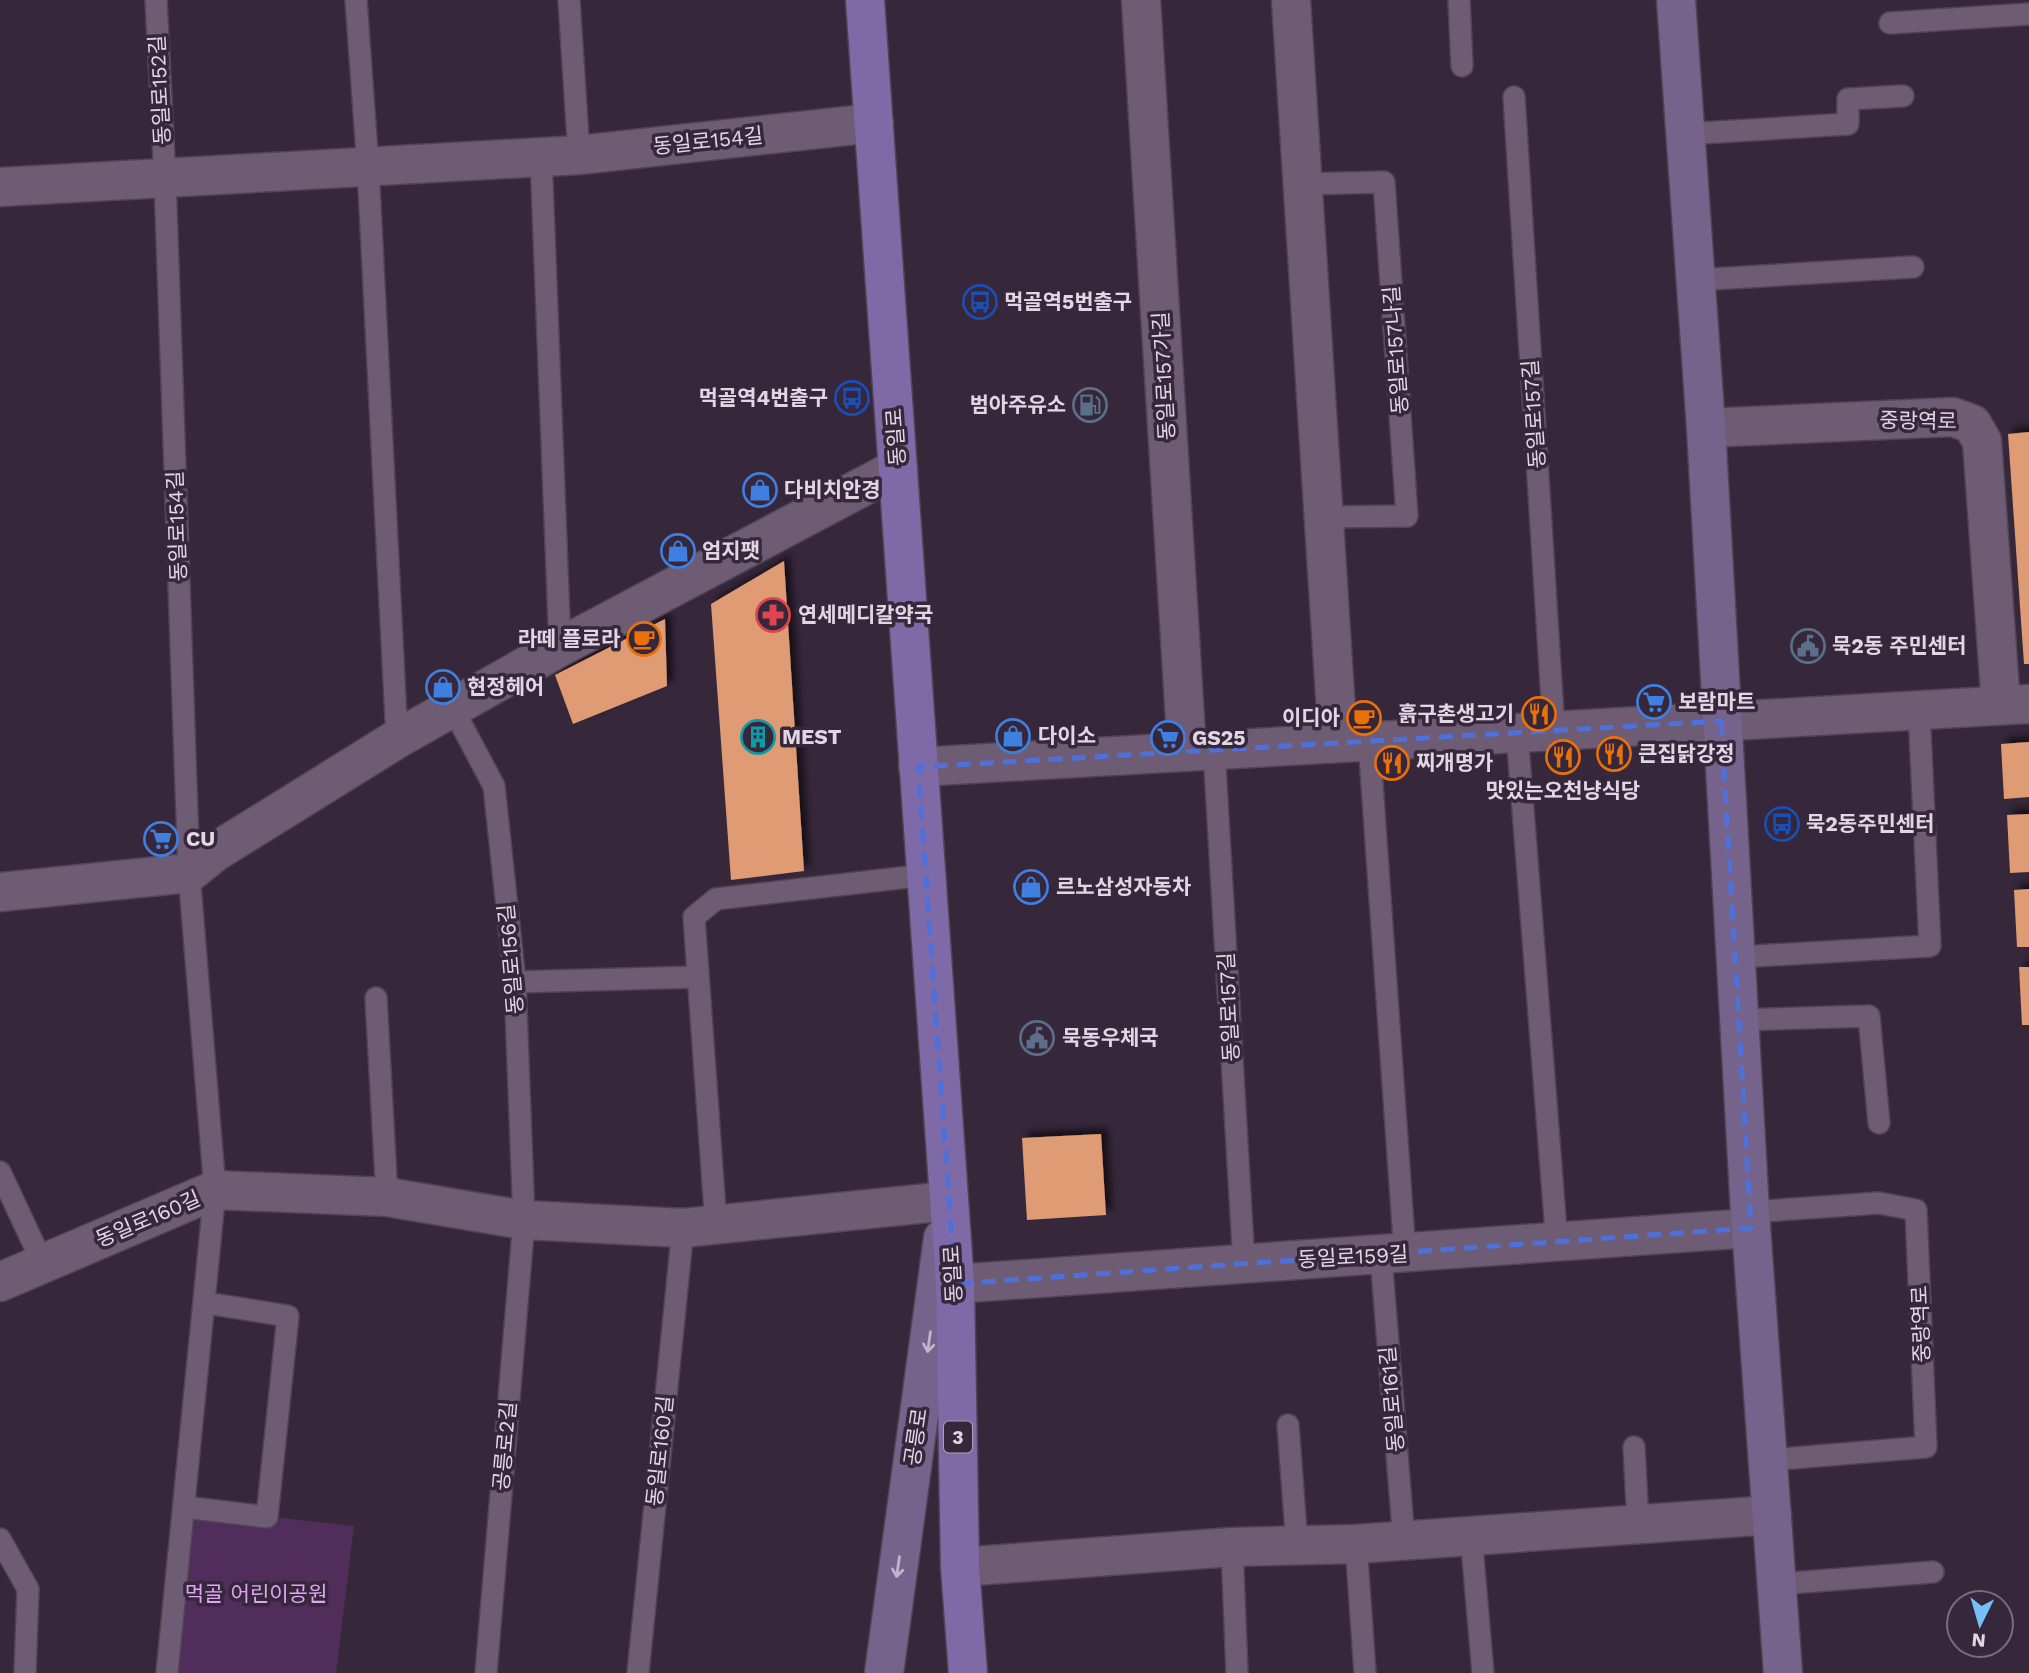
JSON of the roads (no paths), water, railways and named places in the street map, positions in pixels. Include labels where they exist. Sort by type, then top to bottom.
[{"type":"main road","name":"동일로","points":[[865,0],[955,1284],[960,1567],[967,1670]]},
{"type":"street","name":"동일로157가길","points":[[1141,0],[1201,751]]},
{"type":"street","points":[[1291,0],[1324,517],[1353,742]]},
{"type":"street","points":[[1676,0],[1706,428],[1751,1220],[1783,1673]]},
{"type":"street","name":"동일로154길","points":[[0,187],[165,180],[579,155],[874,123]]},
{"type":"street","name":"중랑역로","points":[[1706,428],[1953,418],[1972,424],[1982,441],[2015,704]]},
{"type":"street","points":[[0,892],[189,873],[215,852],[397,739],[560,647],[898,468]]},
{"type":"street","points":[[918,767],[2015,704]]},
{"type":"street","name":"동일로160길","points":[[0,1282],[215,1190],[387,1197],[524,1220],[700,1227],[948,1201]]},
{"type":"street","name":"공릉로","points":[[884,1673],[948,1201]]},
{"type":"street","name":"동일로159길","points":[[955,1284],[1557,1244],[1751,1220]]},
{"type":"street","points":[[960,1567],[1232,1547],[1356,1544],[1772,1515]]},
{"type":"lane","name":"동일로152길","points":[[156,0],[165,180]]},
{"type":"lane","points":[[356,0],[368,167],[397,739]]},
{"type":"lane","points":[[569,0],[579,155]]},
{"type":"lane","points":[[1459,0],[1462,66]]},
{"type":"lane","points":[[1890,23],[2029,14]]},
{"type":"lane","points":[[1685,135],[1848,124],[1848,99],[1903,96]]},
{"type":"lane","name":"동일로157길","points":[[1514,97],[1557,1244]]},
{"type":"lane","points":[[541,156],[560,647]]},
{"type":"lane","name":"동일로154길","points":[[165,180],[189,873]]},
{"type":"lane","name":"동일로157나길","points":[[1303,184],[1384,182],[1407,516],[1324,517]]},
{"type":"lane","points":[[1695,279],[1913,267]]},
{"type":"lane","name":"동일로156길","points":[[453,709],[494,786],[515,982],[524,1220]]},
{"type":"lane","points":[[1737,957],[1930,946],[1919,710]]},
{"type":"lane","points":[[1353,742],[1393,1255]]},
{"type":"lane","name":"동일로157길","points":[[1201,751],[1244,1264]]},
{"type":"lane","points":[[167,1673],[206,1303],[215,1190],[189,873]]},
{"type":"lane","name":"동일로160길","points":[[638,1673],[700,1227],[694,917],[716,900],[926,875]]},
{"type":"lane","points":[[515,982],[697,977]]},
{"type":"lane","points":[[376,998],[387,1197]]},
{"type":"lane","points":[[1741,1020],[1869,1016],[1879,1123]]},
{"type":"lane","points":[[0,1172],[43,1265]]},
{"type":"lane","name":"중랑역로","points":[[1751,1220],[1879,1203],[1916,1209],[1926,1447],[1769,1460]]},
{"type":"lane","name":"공릉로2길","points":[[485,1673],[524,1220]]},
{"type":"lane","name":"동일로161길","points":[[1393,1255],[1404,1541]]},
{"type":"lane","points":[[184,1507],[267,1517],[288,1316],[206,1303]]},
{"type":"lane","points":[[1288,1425],[1297,1545]]},
{"type":"lane","points":[[1634,1447],[1639,1524]]},
{"type":"lane","points":[[1471,1535],[1483,1673]]},
{"type":"lane","points":[[0,1539],[28,1589],[25,1673]]},
{"type":"lane","points":[[1356,1544],[1365,1673]]},
{"type":"lane","points":[[1232,1547],[1237,1673]]},
{"type":"lane","points":[[1777,1584],[1933,1572]]},
{"type":"place","name":"먹골역5번출구","points":[[980,302]]},
{"type":"place","name":"먹골역4번출구","points":[[852,398]]},
{"type":"place","name":"범아주유소","points":[[1090,405]]},
{"type":"place","name":"다비치안경","points":[[760,490]]},
{"type":"place","name":"엄지팻","points":[[678,551]]},
{"type":"place","name":"연세메디칼약국","points":[[773,615]]},
{"type":"place","name":"라떼 플로라","points":[[644,639]]},
{"type":"place","name":"묵2동 주민센터","points":[[1808,646]]},
{"type":"place","name":"현정헤어","points":[[443,687]]},
{"type":"place","name":"보람마트","points":[[1654,702]]},
{"type":"place","name":"흙구촌생고기","points":[[1539,714]]},
{"type":"place","name":"이디아","points":[[1364,718]]},
{"type":"place","name":"다이소","points":[[1013,736]]},
{"type":"place","name":"MEST","points":[[758,737]]},
{"type":"place","name":"GS25","points":[[1168,738]]},
{"type":"place","name":"큰집닭강정","points":[[1614,754]]},
{"type":"place","name":"맛있는오천냥식당","points":[[1563,757]]},
{"type":"place","name":"찌개명가","points":[[1392,763]]},
{"type":"place","name":"묵2동주민센터","points":[[1782,824]]},
{"type":"place","name":"CU","points":[[161,839]]},
{"type":"place","name":"르노삼성자동차","points":[[1031,887]]},
{"type":"place","name":"묵동우체국","points":[[1037,1038]]},
{"type":"park label","name":"먹골 어린이공원","points":[[256,1594]]}]
